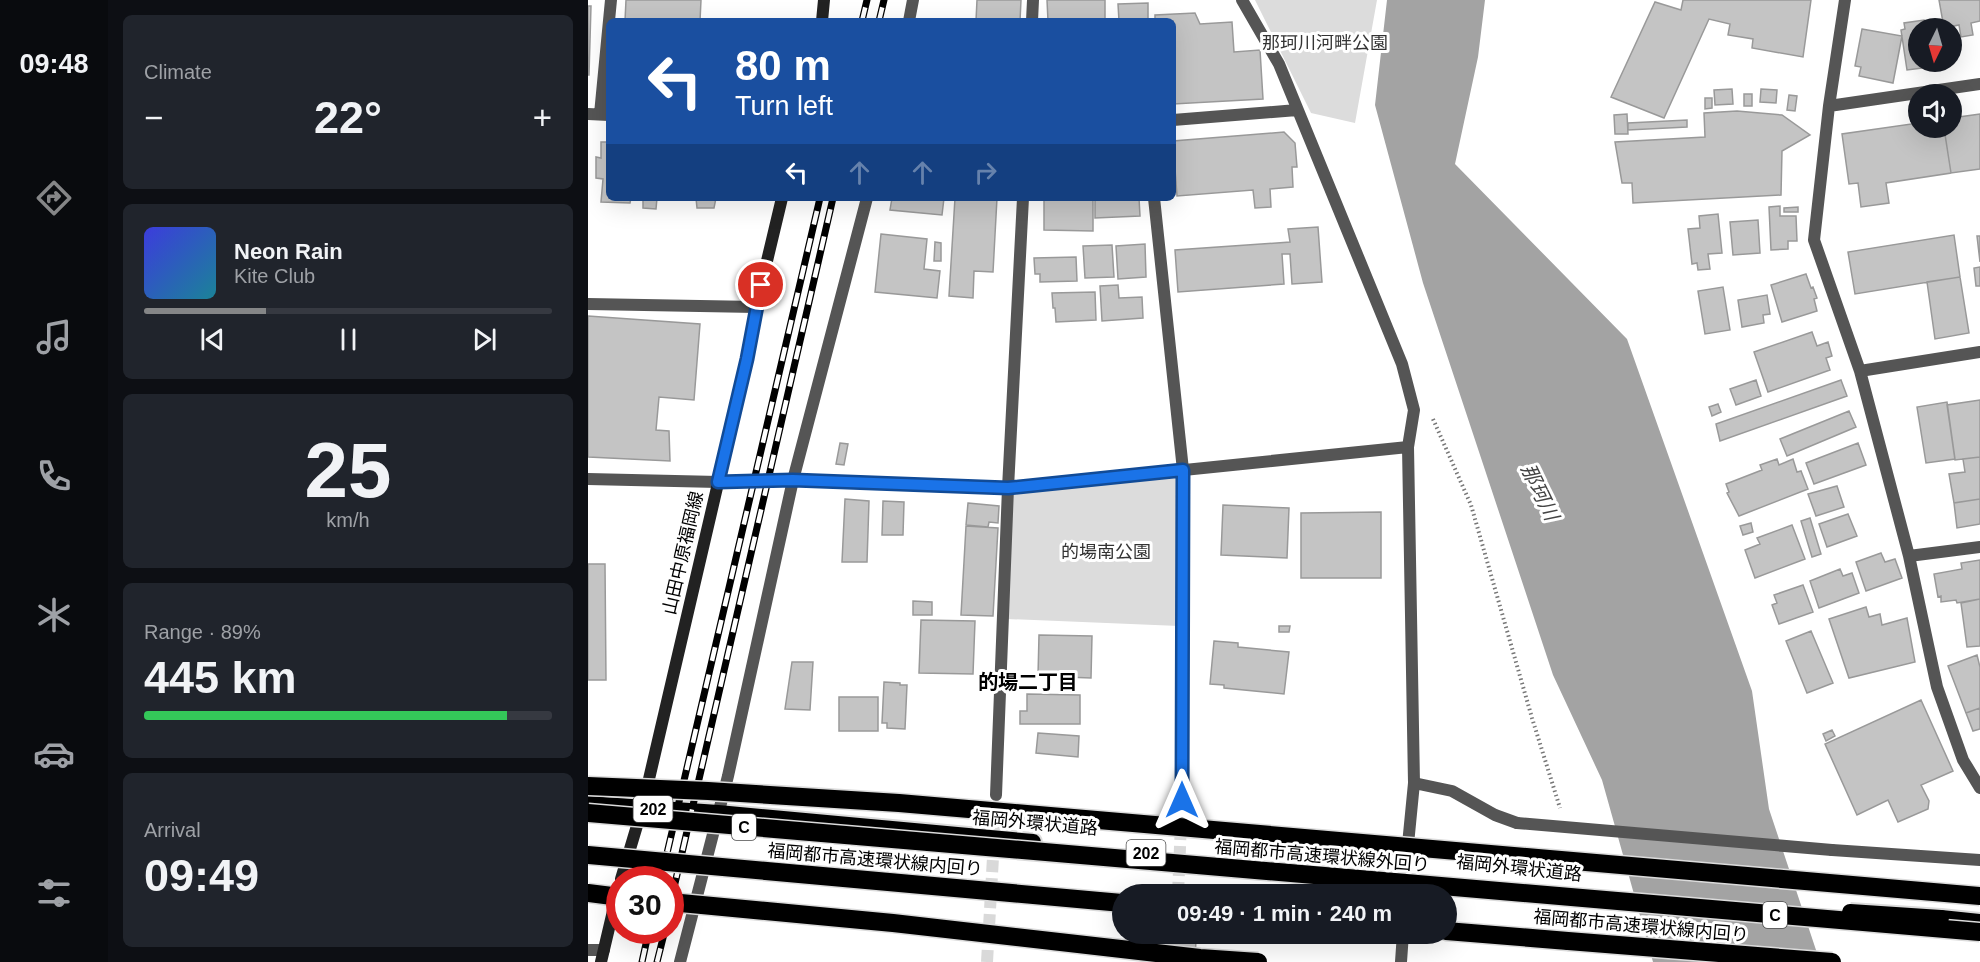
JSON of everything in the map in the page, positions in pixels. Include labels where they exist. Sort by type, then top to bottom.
[{"type":"highway","points":[[588,786],[899,803],[1980,896]]},
{"type":"highway","name":"福岡外環状道路","points":[[588,804],[718,813],[1299,869],[1405,875],[1574,894],[1980,922]]},
{"type":"highway","name":"福岡都市高速環状線外回り","points":[[588,813],[1980,932]]},
{"type":"highway","name":"福岡都市高速環状線内回り","points":[[588,855],[1112,903]]},
{"type":"highway","points":[[588,864],[606,869]]},
{"type":"highway","points":[[684,872],[1112,903]]},
{"type":"highway","points":[[588,893],[606,895]]},
{"type":"highway","points":[[684,903],[893,923],[1200,958],[1258,962]]},
{"type":"highway","points":[[1457,930],[1585,936],[1840,962]]},
{"type":"highway","name":"福岡都市高速環状線内回り","points":[[1457,930],[1832,962]]},
{"type":"main road","points":[[823,18],[824,0]]},
{"type":"main road","name":"山田中原福岡線","points":[[625,866],[642,809],[747,359],[756,307],[781,201]]},
{"type":"street","points":[[609,18],[611,0]]},
{"type":"street","points":[[824,18],[830,0]]},
{"type":"street","points":[[910,18],[913,0]]},
{"type":"street","points":[[1032,18],[1033,0]]},
{"type":"street","points":[[1242,0],[1279,64],[1402,364],[1414,410],[1408,447],[1414,783],[1405,884]]},
{"type":"street","points":[[1845,0],[1829,106],[1814,240],[1860,371],[1909,556],[1937,687],[1963,760],[1980,788]]},
{"type":"street","points":[[599,114],[606,48]]},
{"type":"street","points":[[1829,106],[1980,84]]},
{"type":"street","points":[[1176,120],[1297,110]]},
{"type":"street","points":[[680,962],[718,813],[793,480],[866,201]]},
{"type":"street","points":[[996,795],[1008,488],[1023,201]]},
{"type":"street","points":[[1154,201],[1183,470],[1182,800]]},
{"type":"street","points":[[588,304],[756,307]]},
{"type":"street","points":[[1860,371],[1980,352]]},
{"type":"street","points":[[588,479],[718,482],[793,480],[1008,488],[1408,447]]},
{"type":"street","points":[[1909,556],[1980,547]]},
{"type":"street","points":[[1414,783],[1452,791],[1495,815],[1517,823],[1832,850],[1980,860]]},
{"type":"street","points":[[1401,962],[1402,944]]},
{"type":"street","points":[[588,950],[603,956]]},
{"type":"path","points":[[1429,410],[1471,505],[1563,819]]},
{"type":"green space","name":"那珂川河畔公園","points":[[1255,0],[1377,0],[1355,123],[1311,113]]},
{"type":"green space","name":"的場南公園","points":[[1179,474],[1179,626],[1007,619],[1011,491]]},
{"type":"water","name":"那珂川","points":[[1387,0],[1485,0],[1478,57],[1455,164],[1627,339],[1752,691],[1769,809],[1820,962],[1653,962],[1602,780],[1553,675],[1423,283],[1375,105]]},
{"type":"building","points":[[626,0],[701,0],[700,18],[625,18]]},
{"type":"building","points":[[977,0],[1021,0],[1020,18],[976,18]]},
{"type":"building","points":[[1047,0],[1105,0],[1105,18],[1048,18]]},
{"type":"building","points":[[1683,0],[1811,0],[1803,57],[1752,48],[1753,39],[1728,35],[1730,24],[1709,19],[1664,118],[1611,97],[1655,2],[1681,10]]},
{"type":"building","points":[[1939,0],[1980,0],[1980,21],[1971,23],[1973,35],[1962,37],[1962,18],[1942,18]]},
{"type":"building","points":[[1148,3],[1148,18],[1119,18],[1118,4]]},
{"type":"building","points":[[588,6],[591,6],[589,75],[588,75]]},
{"type":"building","points":[[1195,13],[1200,24],[1232,22],[1234,52],[1260,50],[1263,99],[1176,104],[1176,18],[1155,18],[1155,15]]},
{"type":"building","points":[[1908,22],[1907,70],[1901,30],[1905,29],[1904,23]]},
{"type":"building","points":[[1862,29],[1902,36],[1893,83],[1859,76],[1861,67],[1855,66]]},
{"type":"building","points":[[1732,89],[1733,104],[1715,105],[1714,90]]},
{"type":"building","points":[[1761,89],[1777,90],[1776,103],[1760,102]]},
{"type":"building","points":[[1744,94],[1752,94],[1752,106],[1744,106]]},
{"type":"building","points":[[1789,95],[1797,96],[1795,111],[1787,110]]},
{"type":"building","points":[[1705,98],[1712,98],[1712,108],[1705,109]]},
{"type":"building","points":[[1737,111],[1782,115],[1810,135],[1782,151],[1781,195],[1633,203],[1632,183],[1622,183],[1615,142],[1705,137],[1704,113]]},
{"type":"building","points":[[1627,114],[1628,134],[1615,134],[1614,115]]},
{"type":"building","points":[[1980,114],[1980,169],[1951,173],[1946,138],[1962,138],[1962,117]]},
{"type":"building","points":[[1687,120],[1687,127],[1628,130],[1628,123]]},
{"type":"building","points":[[1908,124],[1908,138],[1946,138],[1951,173],[1886,183],[1889,203],[1861,207],[1858,183],[1849,184],[1842,134]]},
{"type":"building","points":[[1284,132],[1295,143],[1297,167],[1292,167],[1293,187],[1270,189],[1271,207],[1255,208],[1253,190],[1177,196],[1176,141]]},
{"type":"building","points":[[601,142],[606,142],[606,201],[630,201],[630,203],[601,202],[603,179],[596,178],[596,157],[601,158]]},
{"type":"building","points":[[643,201],[657,201],[656,209],[643,208]]},
{"type":"building","points":[[696,201],[715,201],[714,208],[697,208]]},
{"type":"building","points":[[892,201],[944,201],[942,215],[890,210]]},
{"type":"building","points":[[955,201],[997,201],[993,272],[974,271],[973,298],[949,296]]},
{"type":"building","points":[[1044,201],[1093,201],[1093,231],[1044,230]]},
{"type":"building","points":[[1095,201],[1139,201],[1140,216],[1095,218]]},
{"type":"building","points":[[1780,206],[1780,216],[1796,216],[1797,241],[1788,241],[1788,249],[1771,250],[1769,207]]},
{"type":"building","points":[[1798,207],[1798,212],[1784,212],[1784,208]]},
{"type":"building","points":[[1718,214],[1722,253],[1708,254],[1710,269],[1698,270],[1697,263],[1692,264],[1688,229],[1700,228],[1699,216]]},
{"type":"building","points":[[1758,220],[1760,253],[1733,255],[1730,222]]},
{"type":"building","points":[[1318,227],[1322,282],[1292,284],[1290,254],[1282,254],[1284,284],[1178,292],[1175,250],[1290,242],[1288,229]]},
{"type":"building","points":[[881,234],[927,239],[924,269],[940,271],[937,298],[875,292]]},
{"type":"building","points":[[1954,235],[1960,277],[1855,294],[1848,252]]},
{"type":"building","points":[[1977,236],[1980,236],[1980,262]]},
{"type":"building","points":[[935,242],[941,243],[941,261],[934,261]]},
{"type":"building","points":[[1145,244],[1146,277],[1118,279],[1116,246]]},
{"type":"building","points":[[1112,245],[1114,277],[1085,278],[1083,246]]},
{"type":"building","points":[[1076,257],[1077,281],[1040,282],[1040,274],[1035,274],[1034,258]]},
{"type":"building","points":[[1980,267],[1980,286],[1976,286],[1974,268]]},
{"type":"building","points":[[1806,274],[1817,298],[1814,299],[1817,311],[1782,322],[1771,285]]},
{"type":"building","points":[[1960,277],[1969,333],[1935,339],[1927,282]]},
{"type":"building","points":[[1118,285],[1119,298],[1142,297],[1143,318],[1102,321],[1100,286]]},
{"type":"building","points":[[1723,287],[1730,330],[1705,334],[1698,291]]},
{"type":"building","points":[[1095,292],[1096,320],[1056,322],[1052,293]]},
{"type":"building","points":[[1767,295],[1770,314],[1763,315],[1764,323],[1742,327],[1738,300]]},
{"type":"building","points":[[588,316],[700,324],[694,400],[659,397],[656,430],[669,431],[670,461],[588,457]]},
{"type":"building","points":[[1812,332],[1817,346],[1828,342],[1832,356],[1826,358],[1830,370],[1768,392],[1754,352]]},
{"type":"building","points":[[1756,380],[1761,396],[1736,405],[1730,389]]},
{"type":"building","points":[[1841,380],[1847,396],[1720,441],[1716,424]]},
{"type":"building","points":[[1980,400],[1980,457],[1955,460],[1947,405]]},
{"type":"building","points":[[1947,402],[1955,459],[1926,463],[1917,407]]},
{"type":"building","points":[[1718,404],[1721,412],[1712,416],[1709,407]]},
{"type":"building","points":[[1849,411],[1856,427],[1787,456],[1780,439]]},
{"type":"building","points":[[840,443],[848,444],[844,465],[836,464]]},
{"type":"building","points":[[1858,443],[1866,465],[1814,484],[1806,463]]},
{"type":"building","points":[[1980,457],[1980,499],[1954,503],[1949,474],[1965,472],[1963,459]]},
{"type":"building","points":[[1777,459],[1779,465],[1793,459],[1797,472],[1801,471],[1808,489],[1739,516],[1727,493],[1729,492],[1726,484],[1762,470],[1760,465]]},
{"type":"building","points":[[1837,486],[1844,507],[1816,516],[1808,494]]},
{"type":"building","points":[[845,499],[869,501],[867,562],[842,562]]},
{"type":"building","points":[[1980,499],[1980,524],[1957,528],[1954,503]]},
{"type":"building","points":[[883,501],[904,502],[903,535],[882,535]]},
{"type":"building","points":[[968,503],[999,506],[998,523],[989,522],[988,527],[966,525]]},
{"type":"building","points":[[1223,505],[1289,508],[1287,558],[1221,555]]},
{"type":"building","points":[[1381,512],[1381,578],[1301,578],[1301,513]]},
{"type":"building","points":[[1848,514],[1857,536],[1827,547],[1819,524]]},
{"type":"building","points":[[1810,518],[1821,554],[1812,557],[1801,521]]},
{"type":"building","points":[[1751,523],[1753,532],[1743,535],[1740,526]]},
{"type":"building","points":[[1792,525],[1805,559],[1755,578],[1745,550],[1760,544],[1757,538]]},
{"type":"building","points":[[966,526],[998,528],[993,616],[961,615]]},
{"type":"building","points":[[1881,553],[1885,562],[1895,559],[1902,578],[1866,591],[1856,562]]},
{"type":"building","points":[[1980,560],[1980,599],[1957,603],[1956,600],[1941,602],[1934,574],[1962,569],[1961,563]]},
{"type":"building","points":[[588,564],[605,564],[606,680],[588,680]]},
{"type":"building","points":[[1840,569],[1843,576],[1852,573],[1859,593],[1819,608],[1810,581]]},
{"type":"building","points":[[1803,585],[1813,612],[1779,624],[1772,605],[1777,603],[1774,595]]},
{"type":"building","points":[[1980,599],[1980,646],[1967,647],[1961,603]]},
{"type":"building","points":[[913,601],[932,602],[932,615],[913,615]]},
{"type":"building","points":[[1866,607],[1869,617],[1880,614],[1882,625],[1907,618],[1915,662],[1849,678],[1829,619]]},
{"type":"building","points":[[921,620],[975,621],[973,674],[919,673]]},
{"type":"building","points":[[1279,626],[1290,626],[1289,632],[1279,632]]},
{"type":"building","points":[[1811,631],[1833,683],[1807,693],[1786,641]]},
{"type":"building","points":[[1039,635],[1092,636],[1091,678],[1038,676]]},
{"type":"building","points":[[1214,641],[1238,643],[1238,647],[1289,652],[1284,694],[1224,688],[1224,685],[1210,684]]},
{"type":"building","points":[[1977,655],[1980,667],[1980,708],[1966,713],[1948,666]]},
{"type":"building","points":[[792,662],[813,662],[810,710],[785,709]]},
{"type":"building","points":[[884,682],[907,685],[905,729],[887,728],[887,723],[882,723]]},
{"type":"building","points":[[1027,694],[1080,695],[1080,724],[1020,724],[1020,711],[1027,711]]},
{"type":"building","points":[[839,697],[878,697],[878,731],[839,731]]},
{"type":"building","points":[[1921,700],[1953,771],[1921,785],[1929,801],[1928,809],[1898,822],[1888,800],[1857,815],[1825,744]]},
{"type":"building","points":[[1980,708],[1980,729],[1973,731],[1966,713]]},
{"type":"building","points":[[1832,730],[1835,736],[1826,741],[1823,734]]},
{"type":"building","points":[[1038,733],[1079,736],[1078,757],[1036,753]]},
{"type":"building","points":[[1157,944],[1196,944],[1195,962],[1156,962]]},
{"type":"tunnel","points":[[1178,884],[1182,800]]},
{"type":"tunnel","points":[[987,962],[996,805]]},
{"type":"tunnel","points":[[1175,962],[1176,944]]},
{"type":"railway","points":[[863,18],[867,0]]},
{"type":"railway","points":[[880,18],[884,0]]},
{"type":"railway","points":[[664,866],[819,201]]},
{"type":"railway","points":[[679,866],[832,201]]},
{"type":"railway","points":[[642,962],[646,944]]},
{"type":"railway","points":[[657,962],[662,944]]},
{"type":"district","name":"的場二丁目","points":[[1028,682]]},
{"type":"route","points":[[761,285],[747,359],[718,482],[793,480],[1008,488],[1183,470],[1182,800]]}]
